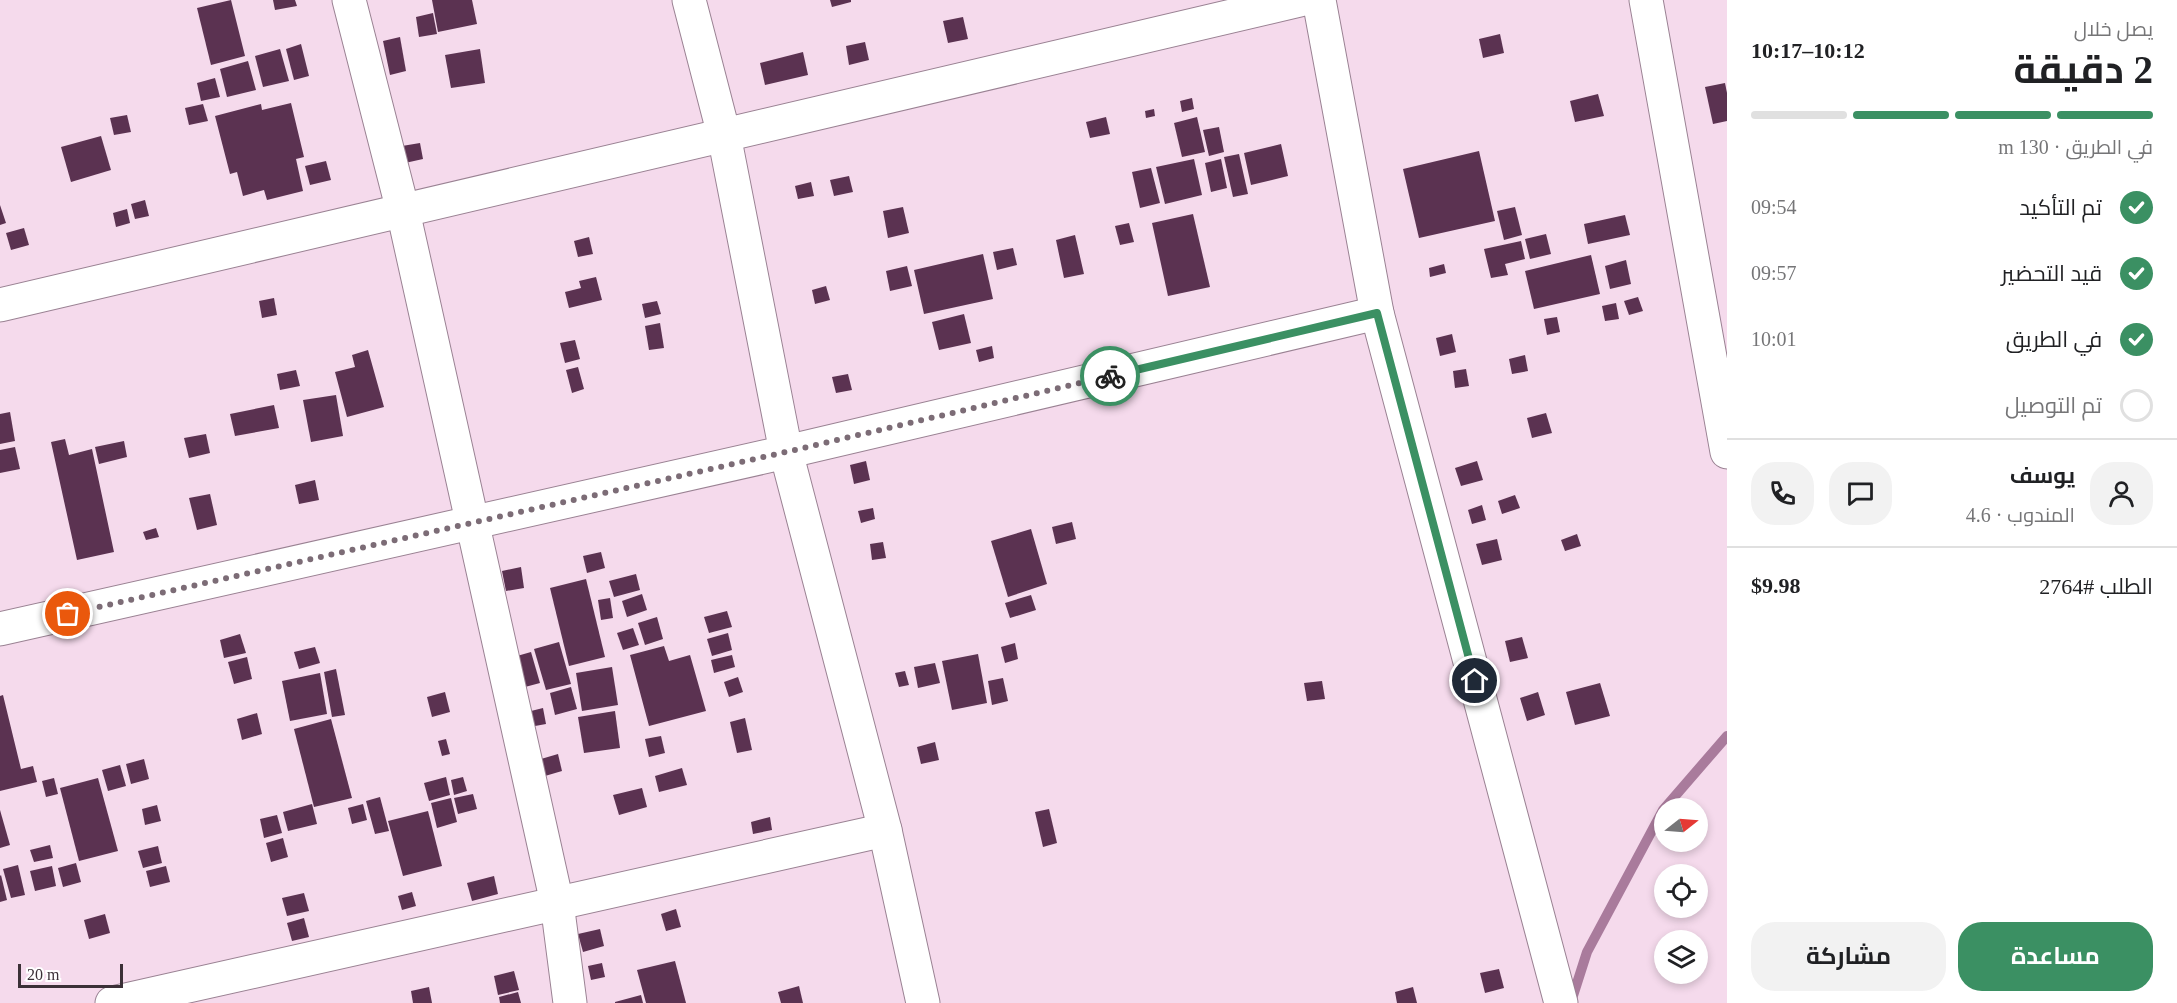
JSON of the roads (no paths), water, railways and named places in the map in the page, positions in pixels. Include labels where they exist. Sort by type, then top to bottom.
[{"type":"street","points":[[349,0],[403,211],[557,903],[570,1003]]},
{"type":"street","points":[[688,0],[724,135],[786,452],[885,830],[923,1003]]},
{"type":"street","points":[[0,305],[1300,0]]},
{"type":"street","points":[[1319,0],[1377,313],[1561,1003]]},
{"type":"street","points":[[1646,0],[1727,453]]},
{"type":"street","points":[[0,629],[786,452],[1377,313]]},
{"type":"street","points":[[112,1003],[885,830]]},
{"type":"waterway","points":[[1571,1002],[1587,952],[1663,810],[1727,736]]}]
